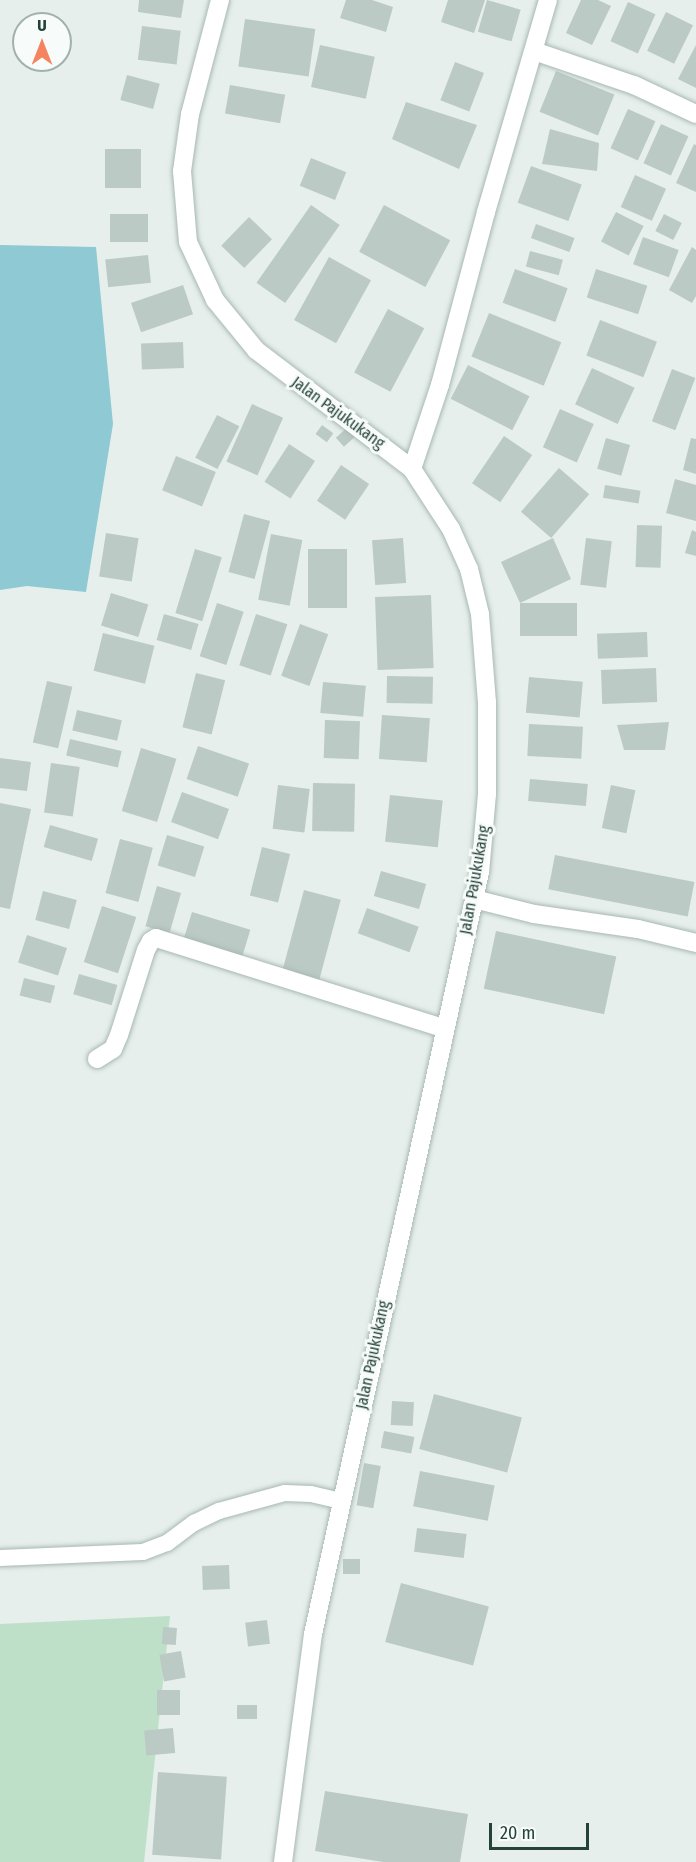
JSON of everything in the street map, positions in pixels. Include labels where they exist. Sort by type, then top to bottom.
[{"type":"street","name":"Jalan Pajukukang","points":[[220,0],[190,114],[184,159],[182,195],[188,242],[215,300],[256,350],[412,469],[452,529],[469,569],[480,614],[487,702],[487,794],[483,852],[311,1645],[283,1862]]},
{"type":"street","points":[[412,469],[440,385],[486,212],[548,0]]},
{"type":"street","points":[[534,51],[634,85],[696,114]]},
{"type":"street","points":[[474,899],[534,914],[629,927],[696,944]]},
{"type":"street","points":[[97,1059],[113,1049],[146,950],[151,941],[156,938],[444,1028]]},
{"type":"lane","points":[[0,1558],[143,1552],[167,1543],[194,1523],[219,1511],[285,1493],[311,1494],[342,1502]]},
{"type":"green space","points":[[170,1616],[144,1862],[0,1862],[0,1624]]},
{"type":"water","points":[[0,245],[96,247],[113,424],[86,592],[27,586],[0,590]]},
{"type":"building","points":[[139,0],[184,0],[181,18],[138,12]]},
{"type":"building","points":[[346,0],[372,0],[393,7],[386,32],[340,18]]},
{"type":"building","points":[[448,0],[485,0],[474,33],[441,22]]},
{"type":"building","points":[[487,0],[521,10],[512,41],[478,32]]},
{"type":"building","points":[[581,0],[598,0],[611,6],[592,45],[566,33]]},
{"type":"building","points":[[628,2],[655,14],[638,53],[611,41]]},
{"type":"building","points":[[666,12],[693,25],[674,64],[647,51]]},
{"type":"building","points":[[245,19],[315,29],[309,76],[238,67]]},
{"type":"building","points":[[142,26],[181,31],[177,64],[138,60]]},
{"type":"building","points":[[320,45],[375,57],[366,99],[311,87]]},
{"type":"building","points":[[696,45],[696,88],[678,79]]},
{"type":"building","points":[[455,62],[484,73],[469,111],[440,100]]},
{"type":"building","points":[[556,71],[614,95],[598,135],[540,112]]},
{"type":"building","points":[[127,75],[160,84],[153,109],[120,100]]},
{"type":"building","points":[[230,85],[285,95],[280,123],[225,114]]},
{"type":"building","points":[[406,102],[477,125],[459,169],[392,139]]},
{"type":"building","points":[[628,109],[655,121],[638,160],[611,148]]},
{"type":"building","points":[[661,124],[688,136],[671,175],[644,163]]},
{"type":"building","points":[[550,129],[599,143],[597,171],[542,164]]},
{"type":"building","points":[[694,144],[696,145],[696,192],[676,183]]},
{"type":"building","points":[[105,149],[141,149],[141,188],[105,188]]},
{"type":"building","points":[[311,158],[346,172],[335,200],[300,186]]},
{"type":"building","points":[[531,166],[582,184],[568,221],[518,203]]},
{"type":"building","points":[[635,175],[666,189],[652,221],[621,207]]},
{"type":"building","points":[[311,205],[340,225],[285,303],[257,283]]},
{"type":"building","points":[[384,205],[450,240],[425,287],[359,252]]},
{"type":"building","points":[[616,212],[644,226],[629,255],[601,241]]},
{"type":"building","points":[[110,214],[148,214],[148,242],[110,242]]},
{"type":"building","points":[[664,214],[682,223],[673,240],[655,231]]},
{"type":"building","points":[[249,217],[272,239],[244,268],[221,246]]},
{"type":"building","points":[[536,224],[575,238],[569,252],[531,238]]},
{"type":"building","points":[[643,237],[679,250],[669,277],[633,264]]},
{"type":"building","points":[[692,247],[696,250],[696,296],[692,303],[669,290]]},
{"type":"building","points":[[530,251],[563,260],[559,275],[526,266]]},
{"type":"building","points":[[148,255],[151,283],[108,287],[105,259]]},
{"type":"building","points":[[329,257],[371,280],[336,343],[294,320]]},
{"type":"building","points":[[515,269],[568,288],[555,322],[503,303]]},
{"type":"building","points":[[596,269],[647,286],[638,314],[587,298]]},
{"type":"building","points":[[183,285],[193,314],[141,332],[131,303]]},
{"type":"building","points":[[388,309],[424,328],[390,392],[354,373]]},
{"type":"building","points":[[489,313],[561,342],[544,386],[471,357]]},
{"type":"building","points":[[600,320],[657,342],[643,377],[586,355]]},
{"type":"building","points":[[183,342],[184,368],[142,369],[141,343]]},
{"type":"building","points":[[468,365],[529,396],[512,430],[451,399]]},
{"type":"building","points":[[592,368],[635,388],[618,424],[575,404]]},
{"type":"building","points":[[672,369],[695,378],[675,430],[652,421]]},
{"type":"building","points":[[252,404],[283,418],[257,475],[226,462]]},
{"type":"building","points":[[560,409],[594,424],[577,462],[543,447]]},
{"type":"building","points":[[217,415],[239,426],[217,469],[195,458]]},
{"type":"building","points":[[322,425],[333,433],[327,442],[316,434]]},
{"type":"building","points":[[350,425],[358,434],[344,447],[336,438]]},
{"type":"building","points":[[504,436],[532,455],[500,502],[472,483]]},
{"type":"building","points":[[606,438],[630,445],[621,476],[597,469]]},
{"type":"building","points":[[691,438],[696,439],[696,474],[683,470]]},
{"type":"building","points":[[289,444],[315,461],[290,499],[264,482]]},
{"type":"building","points":[[176,456],[216,472],[202,506],[162,490]]},
{"type":"building","points":[[341,465],[369,484],[345,520],[317,501]]},
{"type":"building","points":[[559,468],[589,494],[551,538],[521,512]]},
{"type":"building","points":[[675,479],[696,485],[696,521],[666,513]]},
{"type":"building","points":[[605,485],[641,491],[639,503],[603,498]]},
{"type":"building","points":[[244,514],[270,521],[255,579],[228,572]]},
{"type":"building","points":[[637,525],[662,526],[661,568],[636,567]]},
{"type":"building","points":[[692,530],[696,532],[696,556],[685,553]]},
{"type":"building","points":[[106,533],[139,538],[132,582],[99,576]]},
{"type":"building","points":[[271,534],[302,540],[290,606],[258,600]]},
{"type":"building","points":[[403,538],[406,583],[375,585],[372,540]]},
{"type":"building","points":[[553,538],[571,579],[520,603],[501,562]]},
{"type":"building","points":[[586,538],[612,541],[606,588],[580,585]]},
{"type":"building","points":[[195,549],[222,557],[202,621],[175,613]]},
{"type":"building","points":[[308,549],[347,549],[347,608],[308,608]]},
{"type":"building","points":[[111,593],[148,604],[138,637],[101,626]]},
{"type":"building","points":[[431,595],[434,668],[378,670],[375,597]]},
{"type":"building","points":[[217,603],[244,612],[226,665],[200,656]]},
{"type":"building","points":[[520,603],[577,603],[577,636],[520,636]]},
{"type":"building","points":[[164,614],[199,624],[191,650],[157,640]]},
{"type":"building","points":[[256,614],[287,624],[271,676],[239,665]]},
{"type":"building","points":[[300,624],[328,634],[309,686],[281,676]]},
{"type":"building","points":[[647,632],[648,657],[598,659],[597,634]]},
{"type":"building","points":[[103,633],[154,646],[145,684],[94,671]]},
{"type":"building","points":[[656,668],[657,702],[602,704],[601,670]]},
{"type":"building","points":[[196,673],[225,680],[212,735],[182,727]]},
{"type":"building","points":[[387,676],[433,677],[433,704],[387,703]]},
{"type":"building","points":[[529,677],[583,682],[580,718],[526,713]]},
{"type":"building","points":[[47,681],[72,687],[58,748],[33,742]]},
{"type":"building","points":[[323,682],[366,686],[363,717],[320,713]]},
{"type":"building","points":[[77,710],[122,720],[117,741],[72,730]]},
{"type":"building","points":[[382,715],[430,718],[427,762],[379,759]]},
{"type":"building","points":[[325,720],[360,721],[359,759],[324,758]]},
{"type":"building","points":[[669,722],[665,750],[624,750],[617,725]]},
{"type":"building","points":[[529,724],[583,727],[581,759],[527,756]]},
{"type":"building","points":[[70,739],[122,751],[118,767],[66,756]]},
{"type":"building","points":[[198,746],[249,764],[238,797],[187,779]]},
{"type":"building","points":[[141,748],[176,759],[157,822],[122,811]]},
{"type":"building","points":[[0,758],[31,762],[27,791],[0,788]]},
{"type":"building","points":[[51,763],[80,767],[73,817],[44,813]]},
{"type":"building","points":[[530,779],[588,784],[586,806],[528,801]]},
{"type":"building","points":[[313,783],[355,784],[354,832],[312,831]]},
{"type":"building","points":[[278,785],[310,789],[304,833],[273,829]]},
{"type":"building","points":[[611,785],[635,790],[626,833],[602,828]]},
{"type":"building","points":[[182,792],[229,809],[218,839],[171,822]]},
{"type":"building","points":[[390,795],[443,801],[438,847],[385,842]]},
{"type":"building","points":[[0,803],[31,809],[10,909],[0,907]]},
{"type":"building","points":[[50,825],[98,839],[92,861],[44,847]]},
{"type":"building","points":[[167,835],[204,846],[195,877],[158,866]]},
{"type":"building","points":[[120,839],[153,848],[138,902],[106,893]]},
{"type":"building","points":[[262,847],[290,854],[278,903],[250,896]]},
{"type":"building","points":[[555,855],[694,882],[688,916],[548,889]]},
{"type":"building","points":[[381,871],[426,884],[419,909],[374,896]]},
{"type":"building","points":[[157,886],[181,893],[169,933],[145,926]]},
{"type":"building","points":[[304,890],[341,900],[319,980],[283,970]]},
{"type":"building","points":[[43,891],[77,900],[69,929],[35,920]]},
{"type":"building","points":[[102,906],[136,917],[118,973],[84,962]]},
{"type":"building","points":[[367,908],[419,927],[409,952],[358,933]]},
{"type":"building","points":[[192,912],[250,930],[241,960],[183,943]]},
{"type":"building","points":[[496,931],[616,957],[604,1014],[484,989]]},
{"type":"building","points":[[27,935],[67,948],[58,976],[18,963]]},
{"type":"building","points":[[79,974],[117,985],[112,1005],[73,994]]},
{"type":"building","points":[[24,978],[55,986],[51,1003],[20,995]]},
{"type":"building","points":[[434,1394],[522,1418],[507,1473],[419,1449]]},
{"type":"building","points":[[392,1401],[414,1402],[413,1426],[391,1425]]},
{"type":"building","points":[[384,1431],[414,1437],[411,1454],[381,1448]]},
{"type":"building","points":[[364,1463],[381,1466],[373,1508],[357,1505]]},
{"type":"building","points":[[420,1471],[495,1486],[488,1521],[413,1506]]},
{"type":"building","points":[[417,1528],[467,1534],[464,1558],[414,1552]]},
{"type":"building","points":[[343,1559],[360,1559],[360,1574],[343,1574]]},
{"type":"building","points":[[229,1565],[230,1589],[203,1590],[202,1566]]},
{"type":"building","points":[[401,1583],[489,1607],[473,1665],[385,1642]]},
{"type":"building","points":[[267,1620],[270,1644],[248,1647],[245,1623]]},
{"type":"building","points":[[163,1627],[177,1628],[176,1645],[162,1644]]},
{"type":"building","points":[[181,1651],[186,1678],[164,1681],[159,1655]]},
{"type":"building","points":[[157,1690],[180,1690],[180,1715],[157,1715]]},
{"type":"building","points":[[237,1705],[257,1705],[257,1719],[237,1719]]},
{"type":"building","points":[[173,1728],[175,1753],[146,1755],[144,1731]]},
{"type":"building","points":[[158,1772],[227,1777],[221,1860],[152,1855]]},
{"type":"building","points":[[325,1791],[468,1814],[460,1862],[383,1862],[315,1851]]}]
